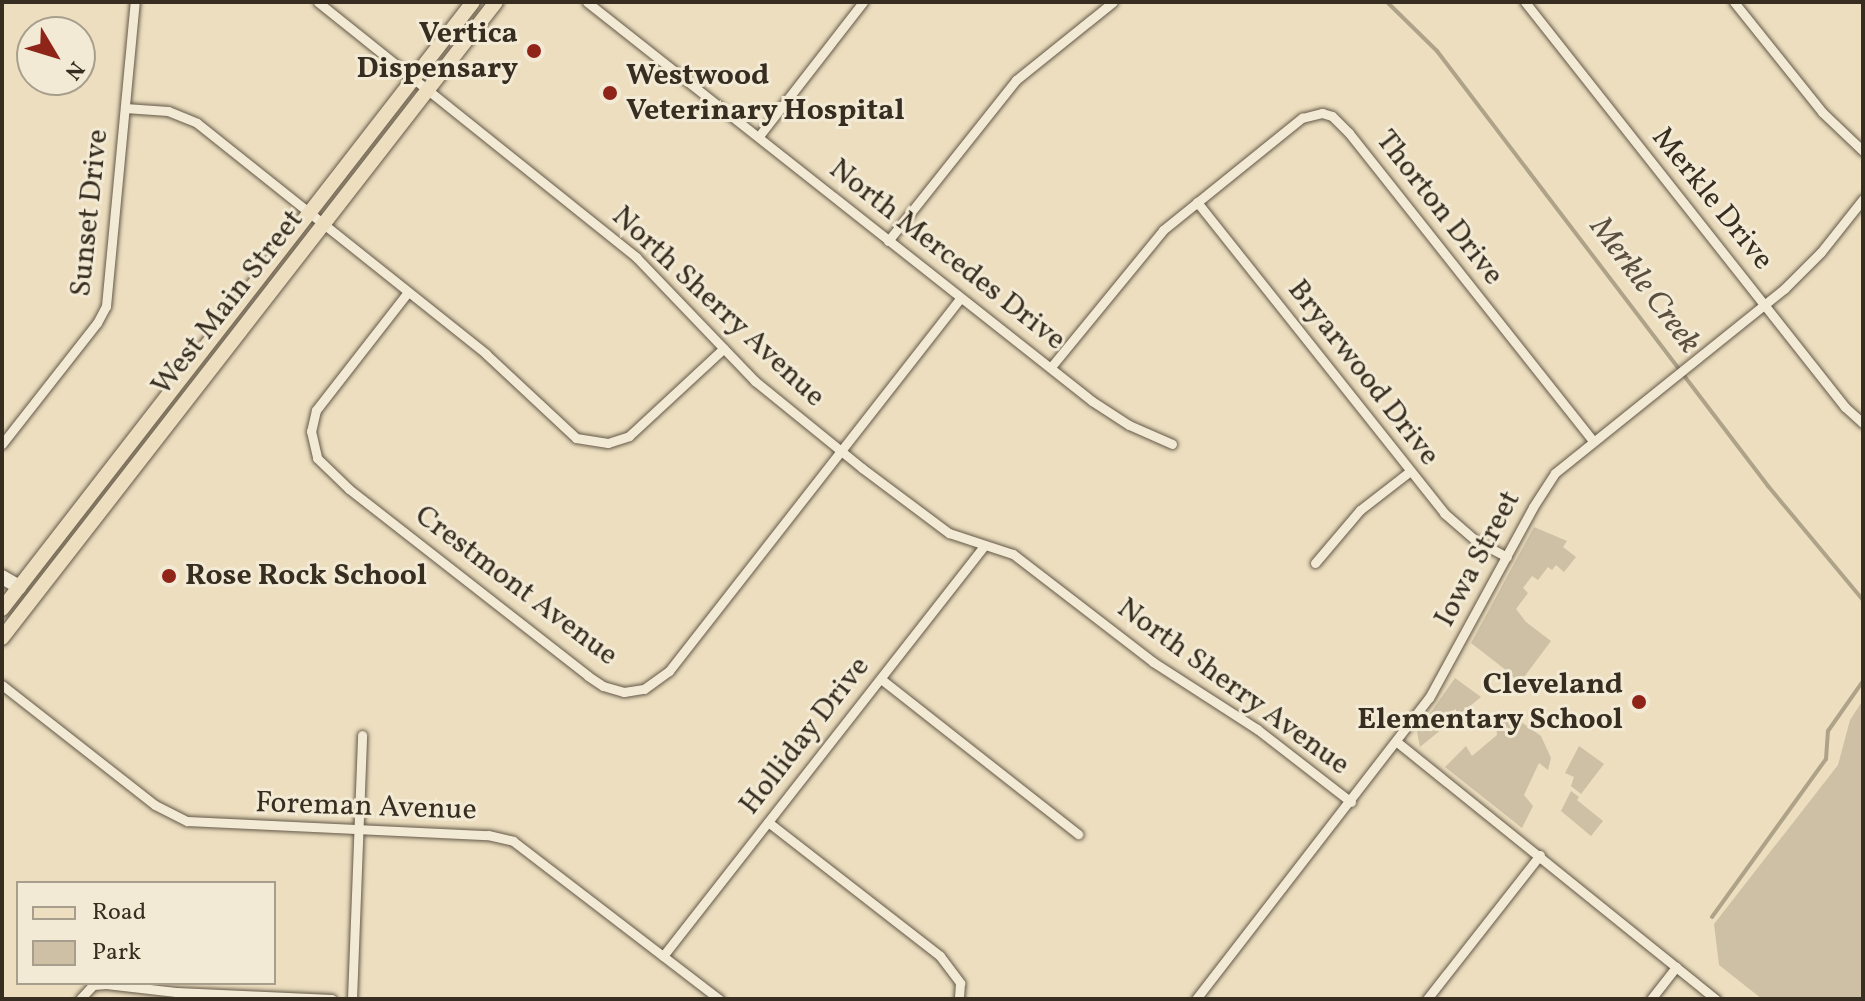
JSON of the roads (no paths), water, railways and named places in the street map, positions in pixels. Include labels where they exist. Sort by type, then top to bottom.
[{"type":"main road","name":"West Main Street","points":[[2,609],[473,2]]},
{"type":"main road","name":"West Main Street","points":[[2,638],[496,2]]},
{"type":"street","name":"Sunset Drive","points":[[2,444],[103,314],[135,2]]},
{"type":"street","name":"North Sherry Avenue","points":[[318,2],[636,257],[773,397],[842,452],[934,523],[984,546],[1013,554],[1153,662],[1257,729],[1351,802]]},
{"type":"street","name":"North Mercedes Drive","points":[[587,2],[1114,416],[1172,444]]},
{"type":"street","points":[[759,136],[863,2]]},
{"type":"street","name":"Merkle Drive","points":[[1525,2],[1845,407],[1863,423]]},
{"type":"street","points":[[1734,2],[1822,112],[1863,151]]},
{"type":"street","points":[[888,241],[1016,80],[1108,3]]},
{"type":"street","points":[[125,108],[168,111],[187,117],[501,367],[566,431],[597,443],[619,441],[639,428],[724,348]]},
{"type":"street","name":"Thorton Drive","points":[[1197,202],[1302,118],[1315,113],[1332,116],[1592,440]]},
{"type":"street","name":"Iowa Street","points":[[1196,999],[1351,802],[1434,690],[1545,486],[1592,440],[1809,265],[1863,199]]},
{"type":"street","points":[[1051,367],[1135,260],[1197,202]]},
{"type":"street","name":"Bryarwood Drive","points":[[1197,202],[1409,472],[1458,528],[1507,557]]},
{"type":"street","name":"Crestmont Avenue","points":[[408,292],[316,410],[311,431],[317,458],[372,507],[588,676],[613,689],[644,689],[669,671],[960,298]]},
{"type":"street","points":[[1315,563],[1360,510],[1409,472]]},
{"type":"street","name":"Holliday Drive","points":[[663,956],[984,546]]},
{"type":"street","points":[[2,577],[19,587]]},
{"type":"street","points":[[881,679],[1078,834]]},
{"type":"street","name":"Foreman Avenue","points":[[2,685],[174,817],[197,824],[488,835],[513,841],[719,999]]},
{"type":"street","points":[[352,999],[362,735]]},
{"type":"street","name":"North Sherry Avenue","points":[[1397,742],[1716,999]]},
{"type":"street","points":[[768,822],[940,956],[960,983],[959,999]]},
{"type":"street","points":[[1427,999],[1540,855]]},
{"type":"street","points":[[1651,999],[1676,967]]},
{"type":"street","points":[[117,985],[246,997],[332,999]]},
{"type":"waterway","name":"Merkle Creek","points":[[1387,2],[1437,51],[1768,486],[1863,600]]},
{"type":"waterway","points":[[1712,917],[1826,759],[1828,731],[1863,681]]},
{"type":"place","name":"Vertica Dispensary","points":[[534,51]]},
{"type":"place","name":"Westwood Veterinary Hospital","points":[[610,93]]},
{"type":"place","name":"Rose Rock School","points":[[169,576]]},
{"type":"place","name":"Cleveland Elementary School","points":[[1639,702]]}]
